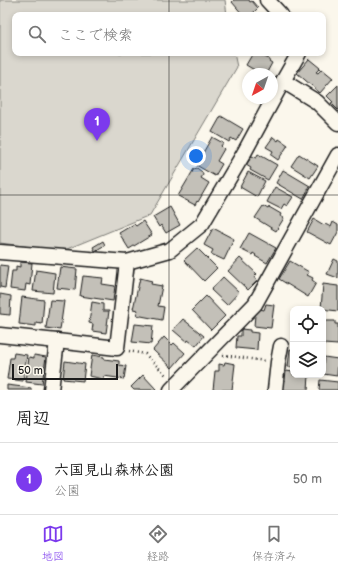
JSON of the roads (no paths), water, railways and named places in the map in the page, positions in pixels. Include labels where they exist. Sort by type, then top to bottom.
[{"type":"street","points":[[267,0],[278,12]]},
{"type":"street","points":[[0,252],[127,262],[170,250],[202,224],[298,56]]},
{"type":"street","points":[[283,81],[317,102],[338,123]]},
{"type":"street","points":[[173,387],[208,354],[255,304],[338,156]]},
{"type":"street","points":[[0,336],[117,348],[127,262]]},
{"type":"street","points":[[51,390],[57,341]]},
{"type":"street","points":[[274,390],[281,346]]},
{"type":"place","name":"六国見山森林公園","points":[[97,141]]}]
